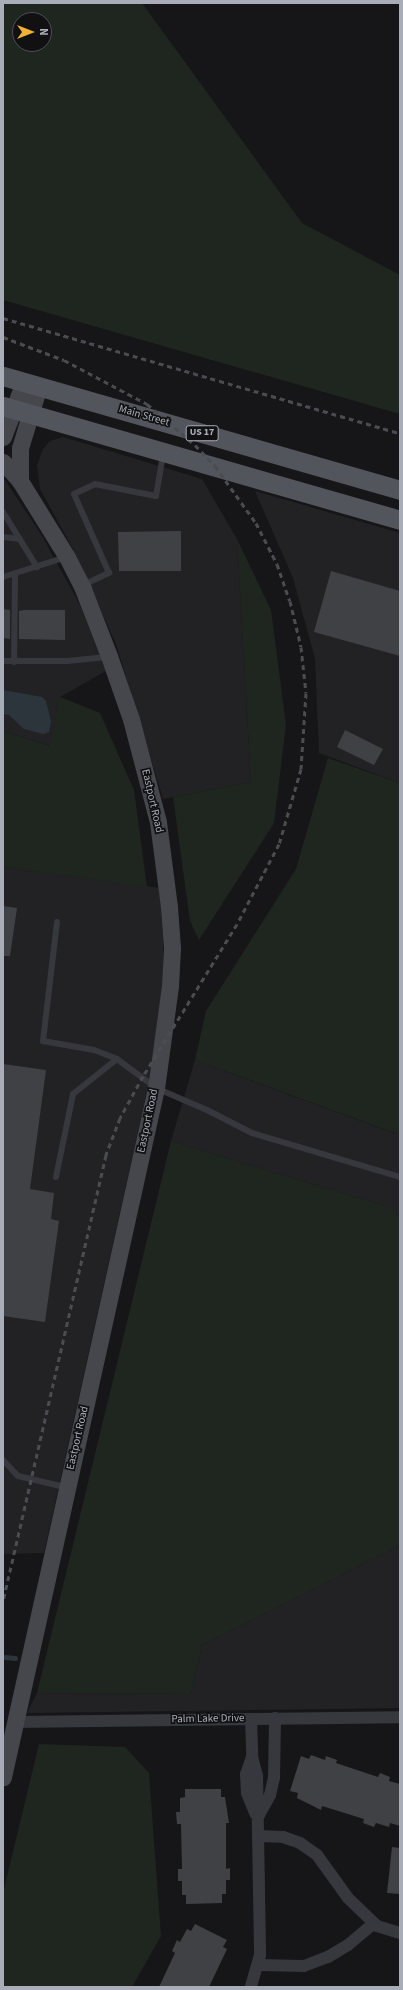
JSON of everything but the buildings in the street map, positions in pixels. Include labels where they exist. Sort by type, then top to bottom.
[{"type":"main road","name":"Main Street","points":[[3,376],[400,490]]},
{"type":"main road","name":"US 17","points":[[8,407],[400,520]]},
{"type":"street","points":[[3,437],[8,407],[31,384]]},
{"type":"street","points":[[20,481],[20,448],[31,414],[31,384]]},
{"type":"street","name":"Eastport Road","points":[[3,462],[20,481],[66,557],[81,585],[109,656],[147,774],[158,822],[169,907],[170,986],[156,1088],[3,1777]]},
{"type":"street","name":"Palm Lake Drive","points":[[15,1722],[400,1716]]},
{"type":"street","points":[[251,1718],[252,1757],[246,1774],[247,1792],[258,1818],[258,1965],[251,1987]]},
{"type":"street","points":[[258,1818],[270,1795],[274,1778],[275,1718]]},
{"type":"street","points":[[258,1836],[283,1837],[300,1843],[317,1855],[348,1898],[374,1923],[400,1933]]},
{"type":"street","points":[[258,1965],[279,1967],[310,1963],[348,1945],[374,1923]]},
{"type":"lane","points":[[81,585],[109,573],[74,494],[95,484],[156,496],[163,451]]},
{"type":"lane","points":[[3,512],[37,567]]},
{"type":"lane","points":[[3,537],[20,539]]},
{"type":"lane","points":[[3,578],[66,557]]},
{"type":"lane","points":[[14,662],[15,574]]},
{"type":"lane","points":[[3,661],[14,662],[109,656]]},
{"type":"lane","points":[[57,922],[43,1041],[94,1050],[118,1059],[156,1088],[207,1110],[252,1133],[400,1177]]},
{"type":"lane","points":[[56,1177],[73,1094],[118,1059]]},
{"type":"lane","points":[[3,1460],[18,1476],[67,1488]]},
{"type":"shaded area","points":[[3,3],[142,3],[302,223],[400,275],[400,414],[3,300]]},
{"type":"shaded area","points":[[63,437],[202,479],[237,539],[251,782],[163,799],[116,644],[74,551],[40,489],[37,465],[43,449],[50,441]]},
{"type":"shaded area","points":[[3,477],[42,536],[80,605],[106,671],[60,697],[51,746],[3,731]]},
{"type":"shaded area","points":[[255,491],[400,533],[400,783],[319,753],[315,659],[293,578]]},
{"type":"shaded area","points":[[237,539],[271,610],[286,725],[274,823],[199,940],[190,921],[173,797],[251,782]]},
{"type":"shaded area","points":[[3,690],[42,697],[46,701],[51,721],[49,732],[43,734],[24,729],[9,715],[3,714]]},
{"type":"shaded area","points":[[60,697],[100,713],[134,790],[147,887],[3,867],[3,731],[50,746]]},
{"type":"shaded area","points":[[328,758],[400,783],[400,1133],[397,1134],[195,1060],[206,1011],[296,869]]},
{"type":"shaded area","points":[[3,867],[160,888],[163,937],[163,986],[148,1087],[44,1553],[3,1554]]},
{"type":"shaded area","points":[[195,1060],[396,1134],[400,1133],[400,1218],[389,1207],[171,1141]]},
{"type":"shaded area","points":[[171,1141],[389,1207],[400,1218],[400,1545],[202,1645],[191,1694],[37,1693]]},
{"type":"shaded area","points":[[400,1545],[400,1708],[27,1713],[37,1693],[191,1694],[202,1645]]},
{"type":"shaded area","points":[[39,1744],[125,1747],[149,1773],[161,1936],[132,1987],[3,1987],[3,1893]]},
{"type":"waterway","points":[[5,1657],[15,1658]]},
{"type":"railway","points":[[3,318],[400,433]]},
{"type":"railway","points":[[3,337],[64,360],[147,404],[195,445],[215,466],[256,523],[277,564],[290,601],[301,647],[306,693],[301,769],[279,844],[237,924],[143,1076],[120,1118],[106,1155],[3,1602]]}]
